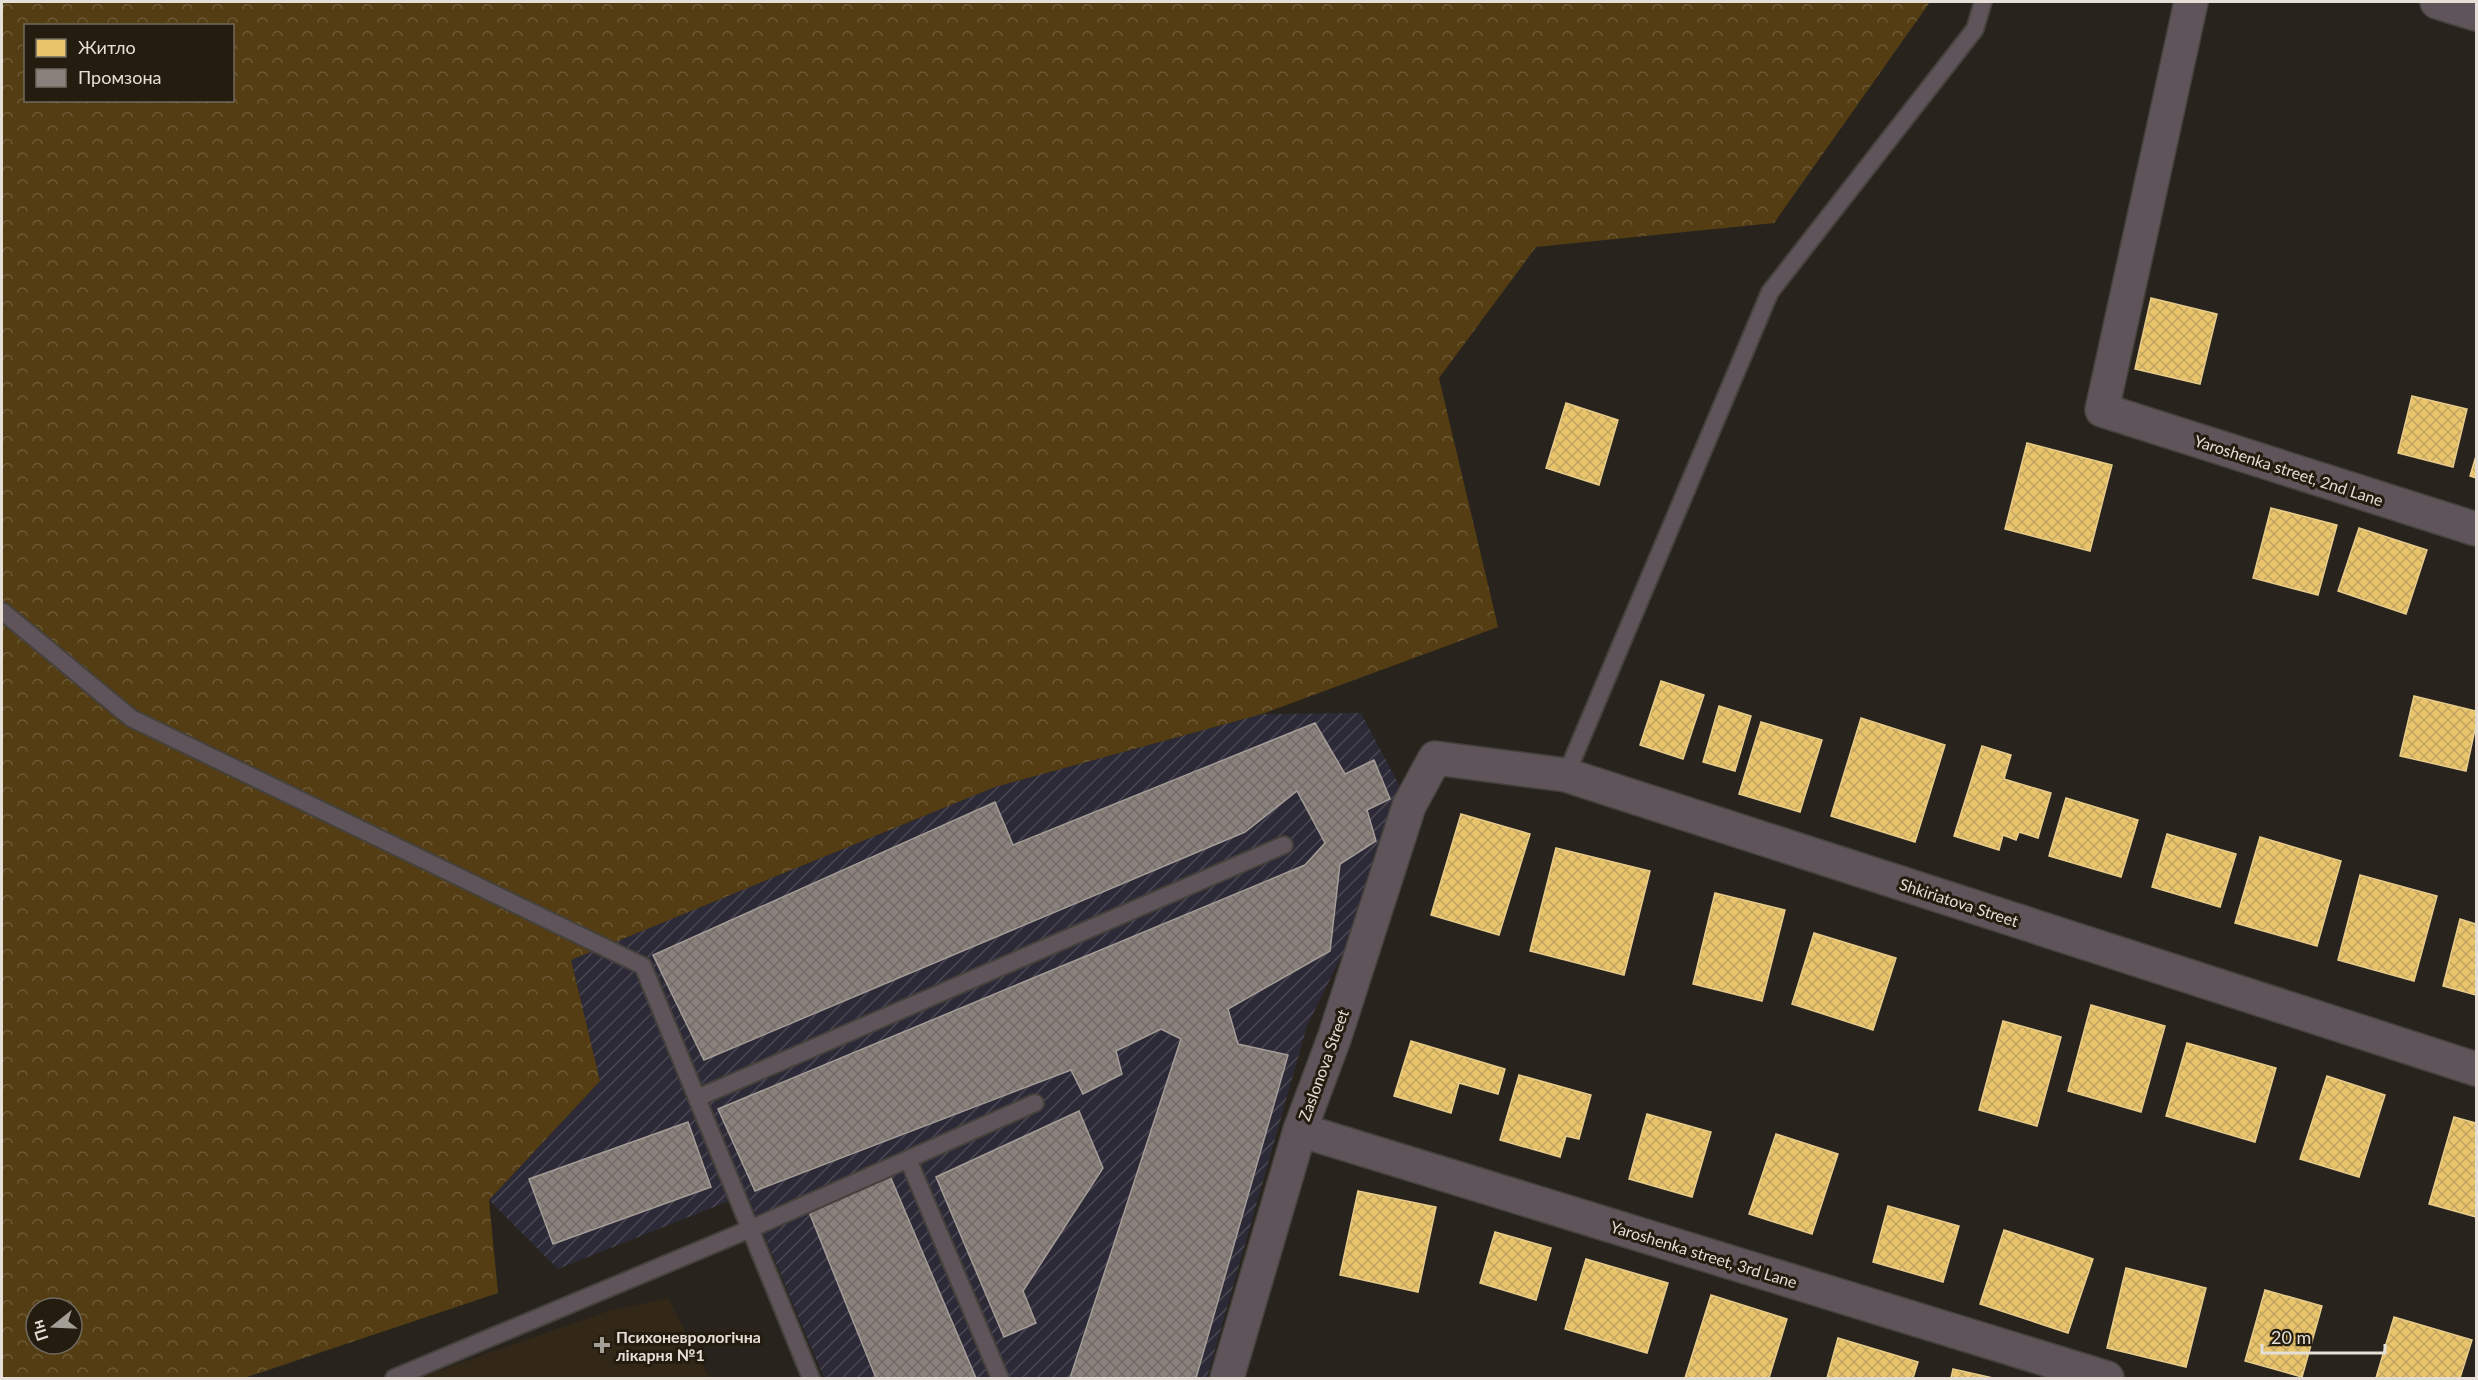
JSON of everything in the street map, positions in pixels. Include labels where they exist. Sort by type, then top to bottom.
[{"type":"street","name":"Yaroshenka street, 2nd Lane","points":[[2191,2],[2102,410],[2476,529]]},
{"type":"street","points":[[2437,2],[2476,14]]},
{"type":"street","name":"Shkiriatova Street","points":[[1435,758],[1566,775],[2476,1069]]},
{"type":"street","name":"Zaslonova Street","points":[[1227,1378],[1300,1130],[1335,1036],[1388,878],[1409,807],[1435,758]]},
{"type":"street","name":"Yaroshenka street, 3rd Lane","points":[[1300,1130],[2108,1378]]},
{"type":"lane","points":[[1566,775],[1770,292],[1975,28],[1983,2]]},
{"type":"lane","points":[[2,612],[131,718],[643,966],[811,1378]]},
{"type":"lane","points":[[697,1098],[1284,845]]},
{"type":"lane","points":[[394,1378],[750,1229],[1035,1103]]},
{"type":"lane","points":[[908,1159],[1000,1378]]},
{"type":"shaded area","points":[[1361,713],[1400,787],[1378,882],[1307,1026],[1207,1378],[824,1378],[747,1194],[558,1269],[489,1200],[600,1081],[571,960],[995,787],[1262,714]]},
{"type":"shaded area","name":"Психоневрологічна лікарня №1","points":[[668,1298],[709,1378],[418,1378],[609,1311]]},
{"type":"green space","points":[[2,2],[1930,2],[1774,223],[1536,247],[1439,378],[1498,627],[1262,714],[995,787],[571,960],[600,1081],[489,1200],[498,1293],[244,1378],[2,1378]]},
{"type":"building: Житло","points":[[2151,298],[2217,314],[2200,384],[2135,369]]},
{"type":"building: Житло","points":[[2412,396],[2467,409],[2453,467],[2398,453]]},
{"type":"building: Житло","points":[[1566,403],[1618,420],[1599,485],[1546,468]]},
{"type":"building: Житло","points":[[2027,443],[2112,465],[2090,551],[2005,529]]},
{"type":"building: Житло","points":[[2476,456],[2476,478],[2470,476]]},
{"type":"building: Житло","points":[[2271,508],[2337,525],[2318,595],[2253,578]]},
{"type":"building: Житло","points":[[2359,528],[2427,550],[2406,614],[2338,591]]},
{"type":"building: Житло","points":[[1661,681],[1704,695],[1683,759],[1640,745]]},
{"type":"building: Житло","points":[[2414,696],[2476,711],[2476,725],[2466,771],[2400,756]]},
{"type":"building: Житло","points":[[1719,706],[1751,716],[1735,771],[1703,762]]},
{"type":"building: Житло","points":[[1861,718],[1945,745],[1915,842],[1831,816]]},
{"type":"building: Житло","points":[[1761,722],[1822,740],[1800,812],[1739,794]]},
{"type":"building: Житло","points":[[1982,746],[2011,755],[2004,779],[2051,793],[2038,838],[2019,832],[2016,840],[2003,835],[1999,850],[1954,836]]},
{"type":"building: Житло","points":[[2066,798],[2138,820],[2121,877],[2049,856]]},
{"type":"building: Житло","points":[[1461,814],[1530,834],[1499,935],[1431,915]]},
{"type":"building: Житло","points":[[2167,834],[2236,854],[2220,907],[2152,887]]},
{"type":"building: Житло","points":[[2260,837],[2341,861],[2317,946],[2235,923]]},
{"type":"building: Житло","points":[[1556,848],[1650,871],[1624,975],[1530,951]]},
{"type":"building: Житло","points":[[2360,875],[2437,896],[2414,981],[2338,960]]},
{"type":"building: Житло","points":[[1715,893],[1785,910],[1762,1001],[1693,984]]},
{"type":"building: Житло","points":[[2460,919],[2476,924],[2476,995],[2443,986]]},
{"type":"building: Житло","points":[[1814,933],[1896,958],[1873,1030],[1792,1004]]},
{"type":"building: Житло","points":[[2091,1005],[2165,1026],[2141,1112],[2068,1091]]},
{"type":"building: Житло","points":[[2003,1021],[2061,1037],[2037,1126],[1979,1110]]},
{"type":"building: Житло","points":[[1411,1041],[1505,1069],[1498,1094],[1459,1083],[1451,1113],[1394,1096]]},
{"type":"building: Житло","points":[[2187,1043],[2276,1068],[2255,1142],[2166,1116]]},
{"type":"building: Житло","points":[[1519,1075],[1591,1095],[1579,1139],[1566,1136],[1560,1157],[1500,1140]]},
{"type":"building: Житло","points":[[2327,1076],[2385,1095],[2359,1177],[2300,1159]]},
{"type":"building: Житло","points":[[1647,1114],[1711,1132],[1692,1197],[1629,1179]]},
{"type":"building: Житло","points":[[2454,1117],[2476,1123],[2476,1217],[2429,1204]]},
{"type":"building: Житло","points":[[1776,1134],[1838,1154],[1812,1234],[1749,1214]]},
{"type":"building: Житло","points":[[1358,1191],[1436,1207],[1418,1292],[1340,1275]]},
{"type":"building: Житло","points":[[1888,1206],[1959,1226],[1943,1282],[1873,1262]]},
{"type":"building: Житло","points":[[2004,1230],[2093,1259],[2068,1333],[1980,1304]]},
{"type":"building: Житло","points":[[1495,1232],[1551,1248],[1536,1300],[1480,1283]]},
{"type":"building: Житло","points":[[1586,1259],[1668,1283],[1647,1353],[1565,1329]]},
{"type":"building: Житло","points":[[2126,1268],[2206,1288],[2186,1367],[2107,1348]]},
{"type":"building: Житло","points":[[2265,1290],[2322,1306],[2302,1377],[2245,1361]]},
{"type":"building: Житло","points":[[1711,1295],[1787,1319],[1769,1378],[1685,1378]]},
{"type":"building: Житло","points":[[2394,1317],[2472,1340],[2460,1378],[2376,1378]]},
{"type":"building: Житло","points":[[1838,1338],[1918,1362],[1913,1378],[1827,1378]]},
{"type":"building: Житло","points":[[1953,1369],[1993,1378],[1951,1378]]},
{"type":"building: Промзона","points":[[1315,723],[1345,774],[1374,760],[1390,799],[1367,810],[1376,841],[1340,864],[1330,951],[1228,1009],[1238,1044],[1288,1055],[1196,1378],[1070,1378],[1181,1039],[1161,1029],[1116,1051],[1122,1074],[1083,1094],[1071,1070],[755,1191],[718,1109],[1305,865],[1325,843],[1297,791],[1245,832],[704,1060],[653,955],[995,802],[1013,845]]},
{"type":"building: Промзона","points":[[1079,1111],[1103,1168],[1023,1291],[1036,1323],[1004,1337],[936,1177]]},
{"type":"building: Промзона","points":[[688,1122],[711,1187],[553,1244],[529,1179]]},
{"type":"building: Промзона","points":[[890,1176],[976,1378],[876,1378],[809,1212]]},
{"type":"place","name":"Психоневрологічна лікарня №1","points":[[602,1345]]}]
